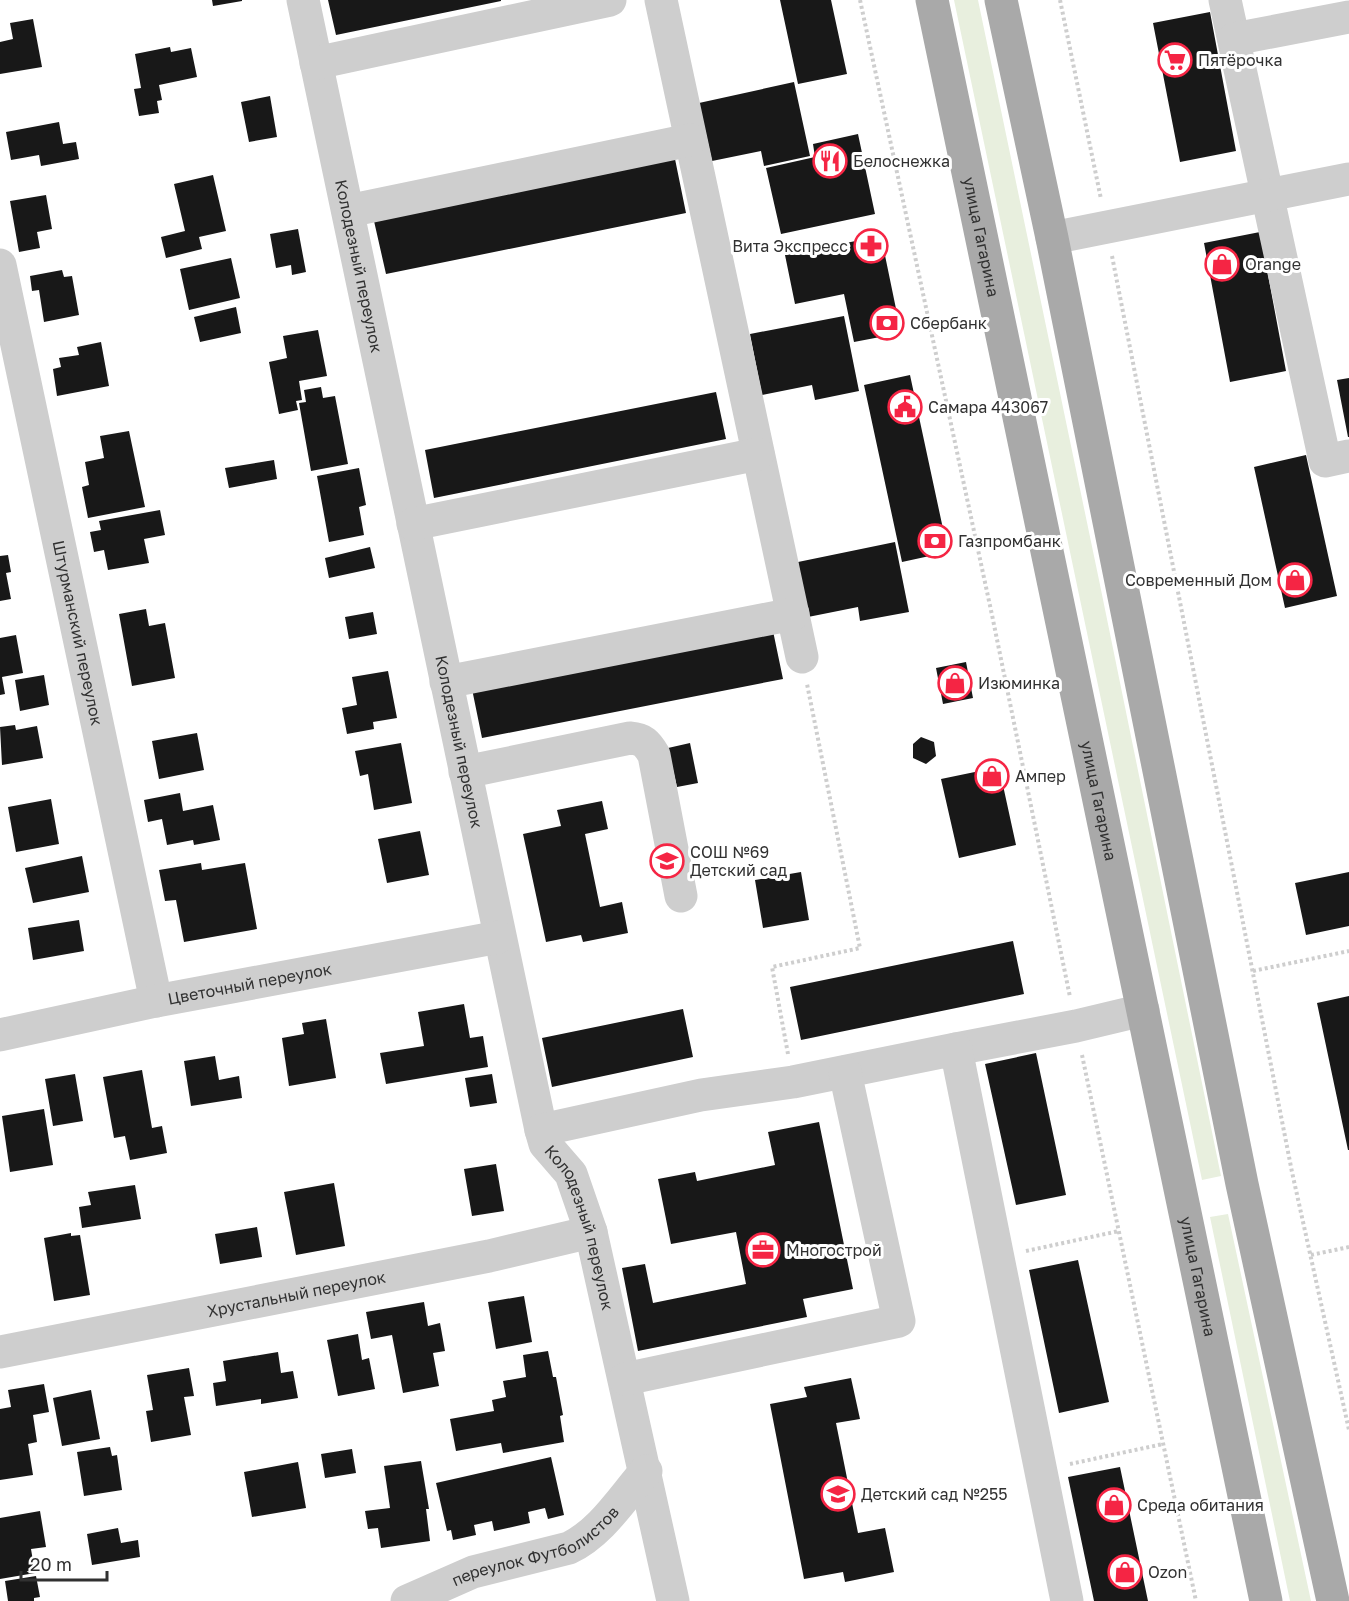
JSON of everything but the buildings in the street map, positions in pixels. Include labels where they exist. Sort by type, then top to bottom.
[{"type":"main road","name":"улица Гагарина","points":[[932,0],[1266,1601]]},
{"type":"main road","points":[[1001,0],[1052,238],[1242,1184],[1333,1601]]},
{"type":"street","name":"Колодезный переулок","points":[[303,0],[541,1130],[545,1144],[570,1174],[591,1232],[646,1471],[673,1601]]},
{"type":"street","points":[[316,63],[610,0]]},
{"type":"street","points":[[661,0],[802,657]]},
{"type":"street","points":[[1225,0],[1325,461],[1349,456]]},
{"type":"street","points":[[1234,39],[1349,17]]},
{"type":"street","points":[[348,211],[690,140]]},
{"type":"street","points":[[1052,238],[1349,179]]},
{"type":"street","name":"Штурманский переулок","points":[[0,265],[156,1001]]},
{"type":"street","points":[[413,524],[758,454]]},
{"type":"street","points":[[446,682],[793,614]]},
{"type":"street","points":[[465,772],[630,738],[640,739],[648,744],[654,755],[681,896]]},
{"type":"street","name":"Цветочный переулок","points":[[0,1035],[156,1001],[499,937]]},
{"type":"street","points":[[541,1130],[701,1095],[793,1083],[1076,1026],[1143,1010]]},
{"type":"street","points":[[956,1049],[1067,1601]]},
{"type":"street","points":[[625,1379],[899,1321],[845,1072]]},
{"type":"street","name":"Хрустальный переулок","points":[[0,1352],[477,1259],[591,1232]]},
{"type":"street","name":"переулок Футболистов","points":[[407,1601],[473,1572],[569,1548],[582,1542],[593,1533],[646,1471]]},
{"type":"path","points":[[860,0],[994,626],[1196,1601]]},
{"type":"path","points":[[1059,0],[1107,227],[1292,1172],[1349,1431]]},
{"type":"path","points":[[793,1083],[772,967],[861,948],[802,657]]},
{"type":"path","points":[[1252,971],[1349,951]]},
{"type":"path","points":[[998,1257],[1119,1231]]},
{"type":"path","points":[[1311,1256],[1349,1247]]},
{"type":"path","points":[[1041,1470],[1163,1444]]},
{"type":"green space","points":[[954,0],[978,0],[1221,1176],[1202,1180]]},
{"type":"green space","points":[[1228,1214],[1311,1601],[1290,1601],[1210,1217]]},
{"type":"place","name":"Пятёрочка","points":[[1175,60]]},
{"type":"place","name":"Белоснежка","points":[[830,161]]},
{"type":"place","name":"Вита Экспресс","points":[[871,246]]},
{"type":"place","name":"Orange","points":[[1222,264]]},
{"type":"place","name":"Сбербанк","points":[[887,323]]},
{"type":"place","name":"Самара 443067","points":[[905,407]]},
{"type":"place","name":"Газпромбанк","points":[[935,541]]},
{"type":"place","name":"Современный Дом","points":[[1295,580]]},
{"type":"place","name":"Изюминка","points":[[955,683]]},
{"type":"place","name":"Ампер","points":[[992,776]]},
{"type":"place","name":"СОШ №69 Детский сад","points":[[667,861]]},
{"type":"place","name":"Многострой","points":[[763,1250]]},
{"type":"place","name":"Детский сад №255","points":[[838,1494]]},
{"type":"place","name":"Среда обитания","points":[[1114,1505]]},
{"type":"place","name":"Ozon","points":[[1125,1572]]}]
